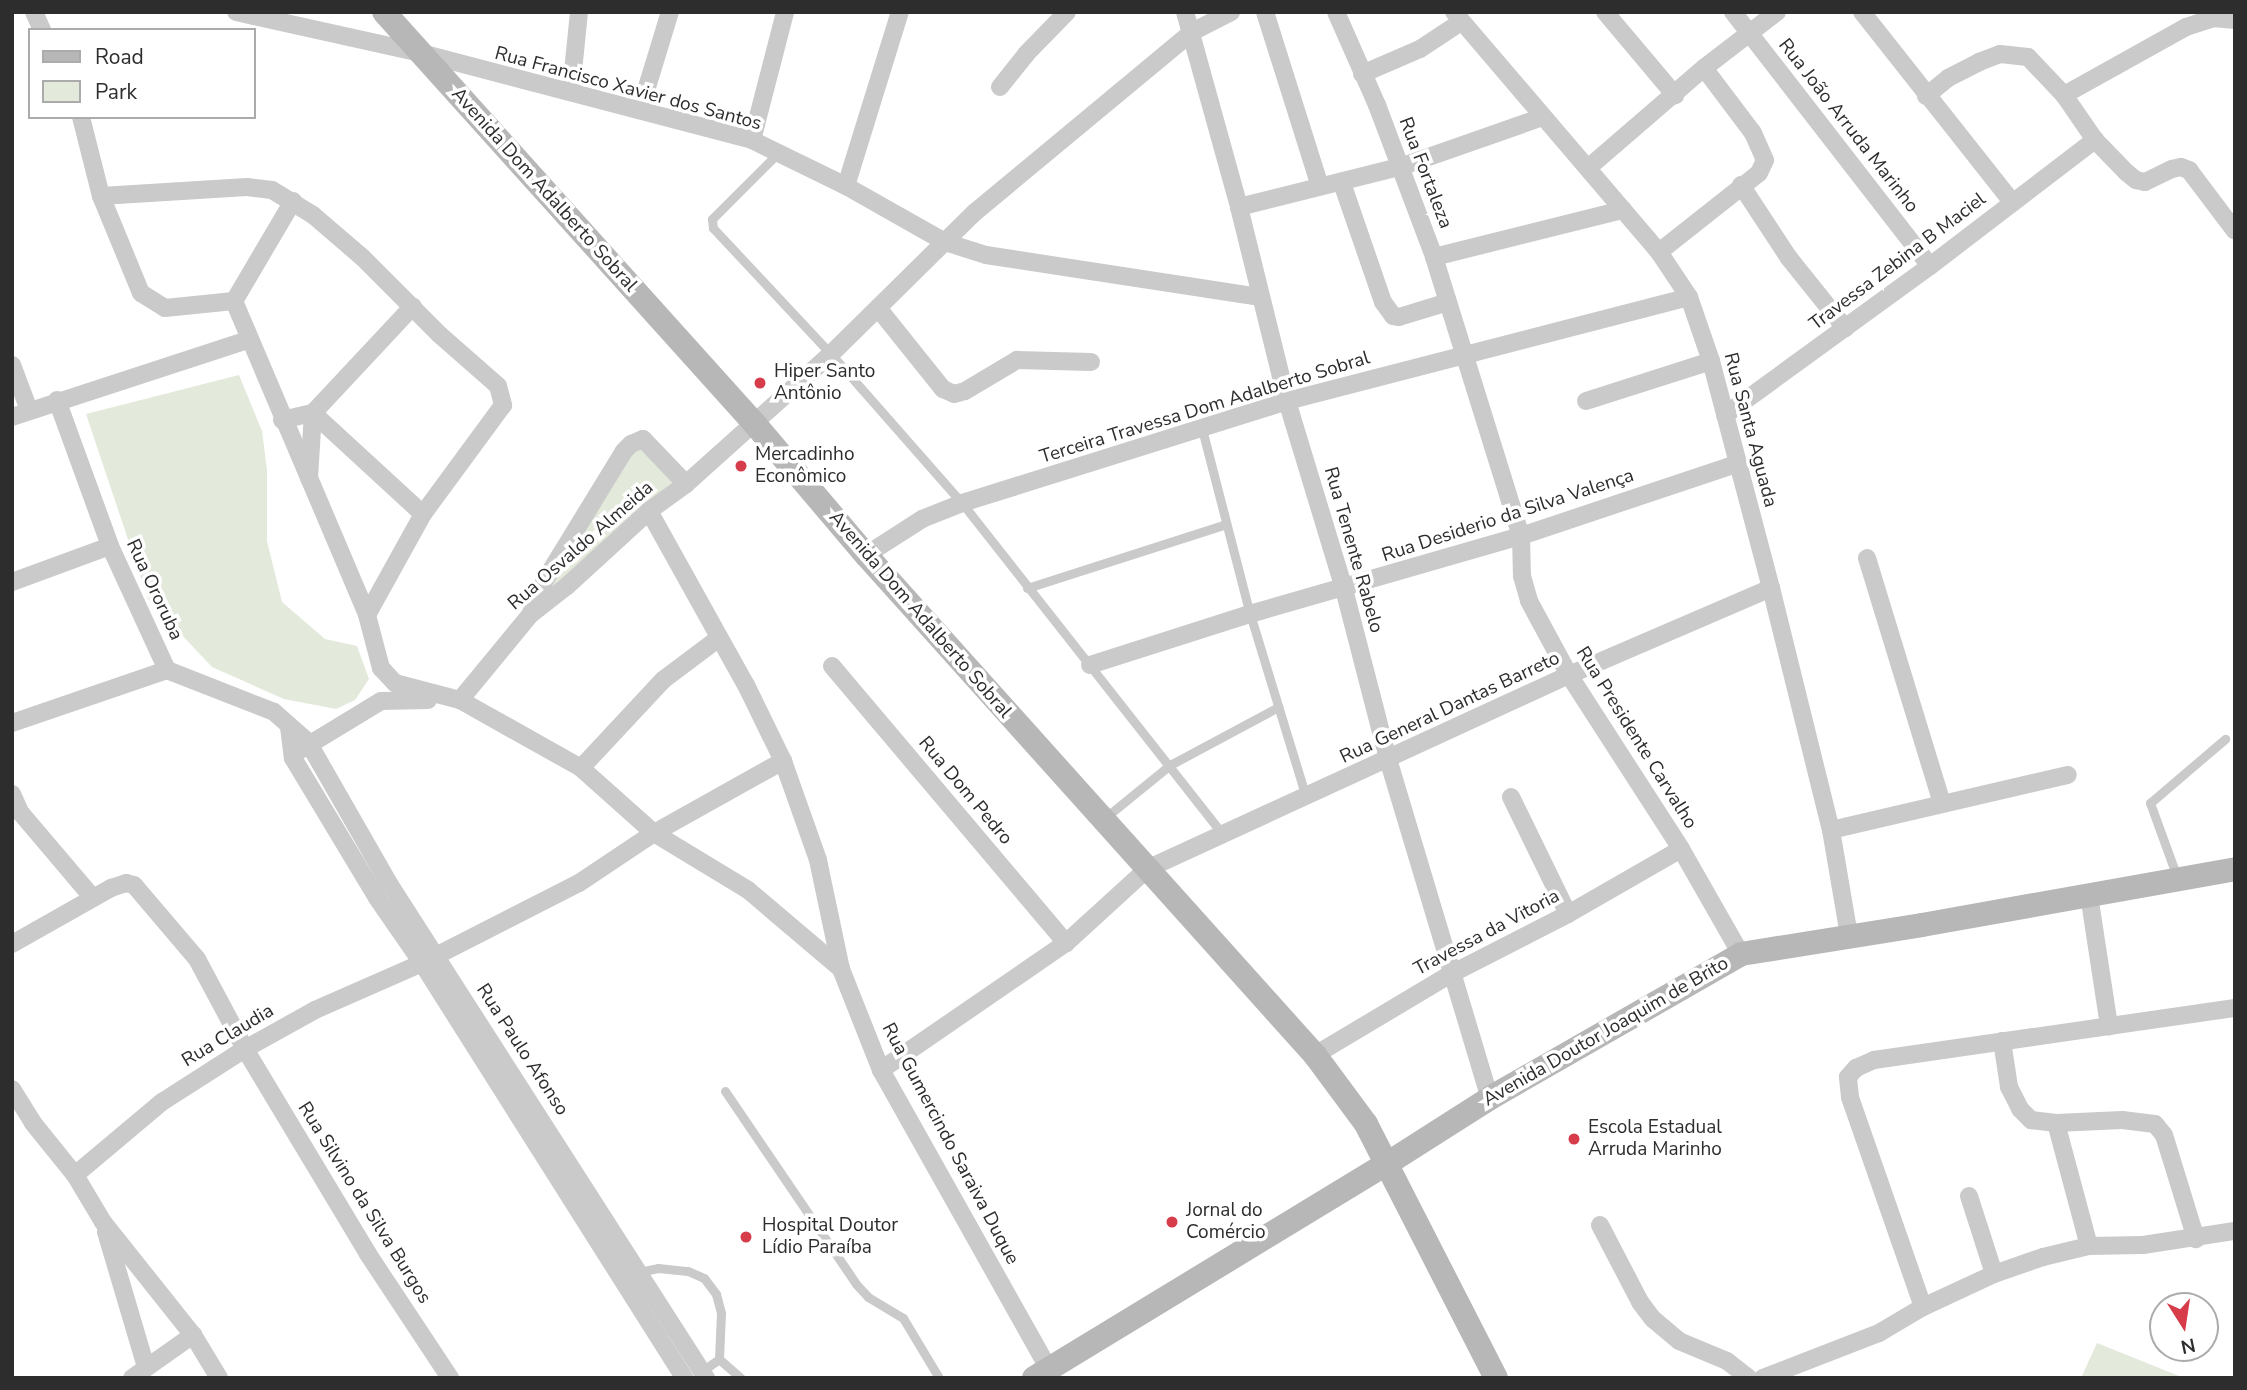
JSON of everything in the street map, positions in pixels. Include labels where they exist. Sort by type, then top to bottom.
[{"type":"main road","name":"Avenida Dom Adalberto Sobral","points":[[384,12],[754,423],[866,555],[1315,1055],[1366,1124],[1496,1378]]},
{"type":"main road","name":"Avenida Doutor Joaquim de Brito","points":[[1041,1373],[1385,1165],[1490,1098],[1741,954],[2235,869]]},
{"type":"street","points":[[34,12],[41,28]]},
{"type":"street","name":"Rua Francisco Xavier dos Santos","points":[[236,12],[421,53],[752,140],[846,186],[946,242],[986,255],[1261,297]]},
{"type":"street","points":[[571,91],[579,12]]},
{"type":"street","points":[[640,110],[670,12]]},
{"type":"street","points":[[752,140],[785,12]]},
{"type":"street","points":[[846,186],[901,12]]},
{"type":"street","points":[[1000,87],[1027,52],[1066,12]]},
{"type":"street","name":"Rua Tenente Rabelo","points":[[1185,12],[1239,207],[1287,401],[1343,589],[1388,759],[1490,1098]]},
{"type":"street","name":"Rua Osvaldo Almeida","points":[[460,700],[530,615],[567,586],[649,511],[686,484],[831,354],[974,212],[1192,33],[1231,12]]},
{"type":"street","points":[[1265,12],[1320,186]]},
{"type":"street","name":"Rua Fortaleza","points":[[1336,12],[1400,167],[1434,257],[1465,353]]},
{"type":"street","points":[[1605,12],[1675,95]]},
{"type":"street","name":"Rua João Arruda Marinho","points":[[1733,12],[1930,266]]},
{"type":"street","points":[[1588,168],[1704,68],[1777,12]]},
{"type":"street","points":[[1862,12],[2013,203]]},
{"type":"street","points":[[1362,74],[1420,49],[1458,17]]},
{"type":"street","name":"Rua Santa Aguada","points":[[1458,17],[1659,253],[1689,297],[1711,361],[1736,464],[1771,587],[1831,830],[1850,935]]},
{"type":"street","points":[[2064,95],[2186,27],[2213,18],[2235,20]]},
{"type":"street","points":[[1926,96],[1948,78],[1979,62],[2000,54],[2028,57],[2064,95],[2095,140],[2136,180],[2146,182],[2181,167],[2189,170],[2235,231]]},
{"type":"street","points":[[1659,253],[1759,173],[1765,160],[1761,146],[1704,68]]},
{"type":"street","points":[[1239,207],[1400,167],[1542,117]]},
{"type":"street","points":[[81,119],[101,196],[141,293],[165,308],[234,301]]},
{"type":"street","name":"Travessa Zebina B Maciel","points":[[1725,415],[1930,266],[2095,140]]},
{"type":"street","points":[[1342,183],[1383,302],[1393,316],[1399,317],[1448,302]]},
{"type":"street","points":[[1741,185],[1789,258],[1845,328]]},
{"type":"street","points":[[101,196],[247,187],[272,190],[293,201],[362,257],[498,386],[503,395],[503,405],[423,514],[366,615]]},
{"type":"street","points":[[234,301],[293,201]]},
{"type":"street","points":[[1434,257],[1623,210]]},
{"type":"street","name":"Terceira Travessa Dom Adalberto Sobral","points":[[866,555],[922,519],[962,503],[1287,401],[1689,297]]},
{"type":"street","points":[[234,301],[248,340],[366,615],[381,668],[395,684],[460,700],[582,768],[654,833],[748,890],[841,969]]},
{"type":"street","points":[[282,420],[313,413],[413,306]]},
{"type":"street","points":[[878,308],[943,388],[954,394],[965,391],[1017,360],[1091,362]]},
{"type":"street","points":[[12,417],[57,400],[248,340]]},
{"type":"street","name":"Rua Presidente Carvalho","points":[[1465,353],[1521,536],[1522,576],[1529,601],[1569,675],[1681,849],[1741,954]]},
{"type":"street","points":[[1587,401],[1711,361]]},
{"type":"street","points":[[12,365],[29,410]]},
{"type":"street","name":"Rua Ororuba","points":[[57,400],[110,546],[167,670],[264,708],[308,742]]},
{"type":"street","points":[[309,481],[313,413]]},
{"type":"street","points":[[313,413],[423,514]]},
{"type":"street","points":[[530,615],[545,580],[624,451],[632,444],[643,439],[686,484]]},
{"type":"street","name":"Rua Desiderio da Silva Valença","points":[[1090,665],[1250,614],[1521,536],[1736,464]]},
{"type":"street","name":"Rua Gumercindo Saraiva Duque","points":[[649,511],[783,761],[818,860],[841,969],[881,1070],[1041,1373]]},
{"type":"street","points":[[12,582],[110,546]]},
{"type":"street","points":[[1867,558],[1942,803]]},
{"type":"street","name":"Rua General Dantas Barreto","points":[[881,1070],[1066,943],[1147,869],[1307,799],[1569,675],[1771,587]]},
{"type":"street","points":[[582,768],[663,680],[719,638]]},
{"type":"street","name":"Rua Dom Pedro","points":[[832,666],[1066,943]]},
{"type":"street","points":[[12,723],[167,670]]},
{"type":"street","points":[[293,758],[308,742],[381,701],[460,700]]},
{"type":"street","points":[[289,727],[293,758]]},
{"type":"street","name":"Rua Paulo Afonso","points":[[308,742],[429,959],[511,1088],[619,1240],[700,1376]]},
{"type":"street","name":"Rua Paulo Afonso","points":[[293,758],[377,898],[429,959]]},
{"type":"street","name":"Rua Claudia","points":[[75,1175],[162,1101],[245,1049],[315,1010],[429,959],[579,883],[654,833],[783,761]]},
{"type":"street","points":[[1831,830],[2068,775]]},
{"type":"street","points":[[12,794],[16,815],[93,898],[12,944]]},
{"type":"street","points":[[1511,797],[1568,914]]},
{"type":"street","name":"Travessa da Vitoria","points":[[1315,1055],[1451,974],[1568,914],[1681,849]]},
{"type":"street","name":"Rua Silvino da Silva Burgos","points":[[93,898],[123,884],[134,886],[197,959],[245,1049],[368,1254],[450,1378]]},
{"type":"street","points":[[2089,895],[2109,1026]]},
{"type":"street","points":[[1923,1307],[1850,1097],[1848,1077],[1856,1069],[1874,1060],[2235,1009]]},
{"type":"street","points":[[2002,1041],[2009,1087],[2020,1109],[2031,1120],[2056,1123],[2122,1120],[2155,1124],[2164,1135],[2196,1239]]},
{"type":"street","name":"Rua Paulo Afonso","points":[[511,1088],[604,1251],[684,1378]]},
{"type":"street","points":[[12,1089],[33,1122],[75,1175],[103,1222],[192,1335],[219,1378]]},
{"type":"street","points":[[2056,1123],[2089,1246]]},
{"type":"street","points":[[1969,1196],[1994,1274]]},
{"type":"street","points":[[103,1222],[139,1373],[192,1335]]},
{"type":"street","points":[[1600,1225],[1640,1302],[1653,1319],[1679,1341],[1727,1361],[1749,1378]]},
{"type":"street","points":[[1763,1378],[1879,1333],[1923,1307],[1994,1274],[2043,1257],[2089,1246],[2143,1245],[2235,1231]]},
{"type":"street","points":[[604,1251],[619,1240]]},
{"type":"lane","points":[[777,154],[712,219],[713,228],[831,354],[962,503],[1223,835]]},
{"type":"lane","points":[[1202,429],[1250,614],[1307,799]]},
{"type":"lane","points":[[1027,588],[1226,524]]},
{"type":"lane","points":[[1103,820],[1170,765],[1278,707]]},
{"type":"lane","points":[[2177,879],[2150,803],[2225,739]]},
{"type":"lane","points":[[725,1091],[856,1284],[868,1297],[903,1318],[939,1378]]},
{"type":"lane","points":[[639,1272],[657,1268],[678,1270],[705,1278],[716,1294],[721,1312],[719,1359],[700,1376]]},
{"type":"lane","points":[[719,1359],[741,1378]]},
{"type":"green space","points":[[239,375],[262,431],[267,470],[267,541],[282,602],[325,639],[357,646],[369,679],[355,700],[336,709],[284,699],[212,667],[148,599],[86,414]]},
{"type":"green space","points":[[636,441],[686,484],[530,615]]},
{"type":"green space","points":[[2097,1343],[2184,1378],[2081,1378]]},
{"type":"place","name":"Hiper Santo Antônio","points":[[760,383]]},
{"type":"place","name":"Mercadinho Econômico","points":[[741,466]]},
{"type":"place","name":"Escola Estadual Arruda Marinho","points":[[1574,1139]]},
{"type":"place","name":"Jornal do Comércio","points":[[1172,1222]]},
{"type":"place","name":"Hospital Doutor Lídio Paraíba","points":[[746,1237]]}]
